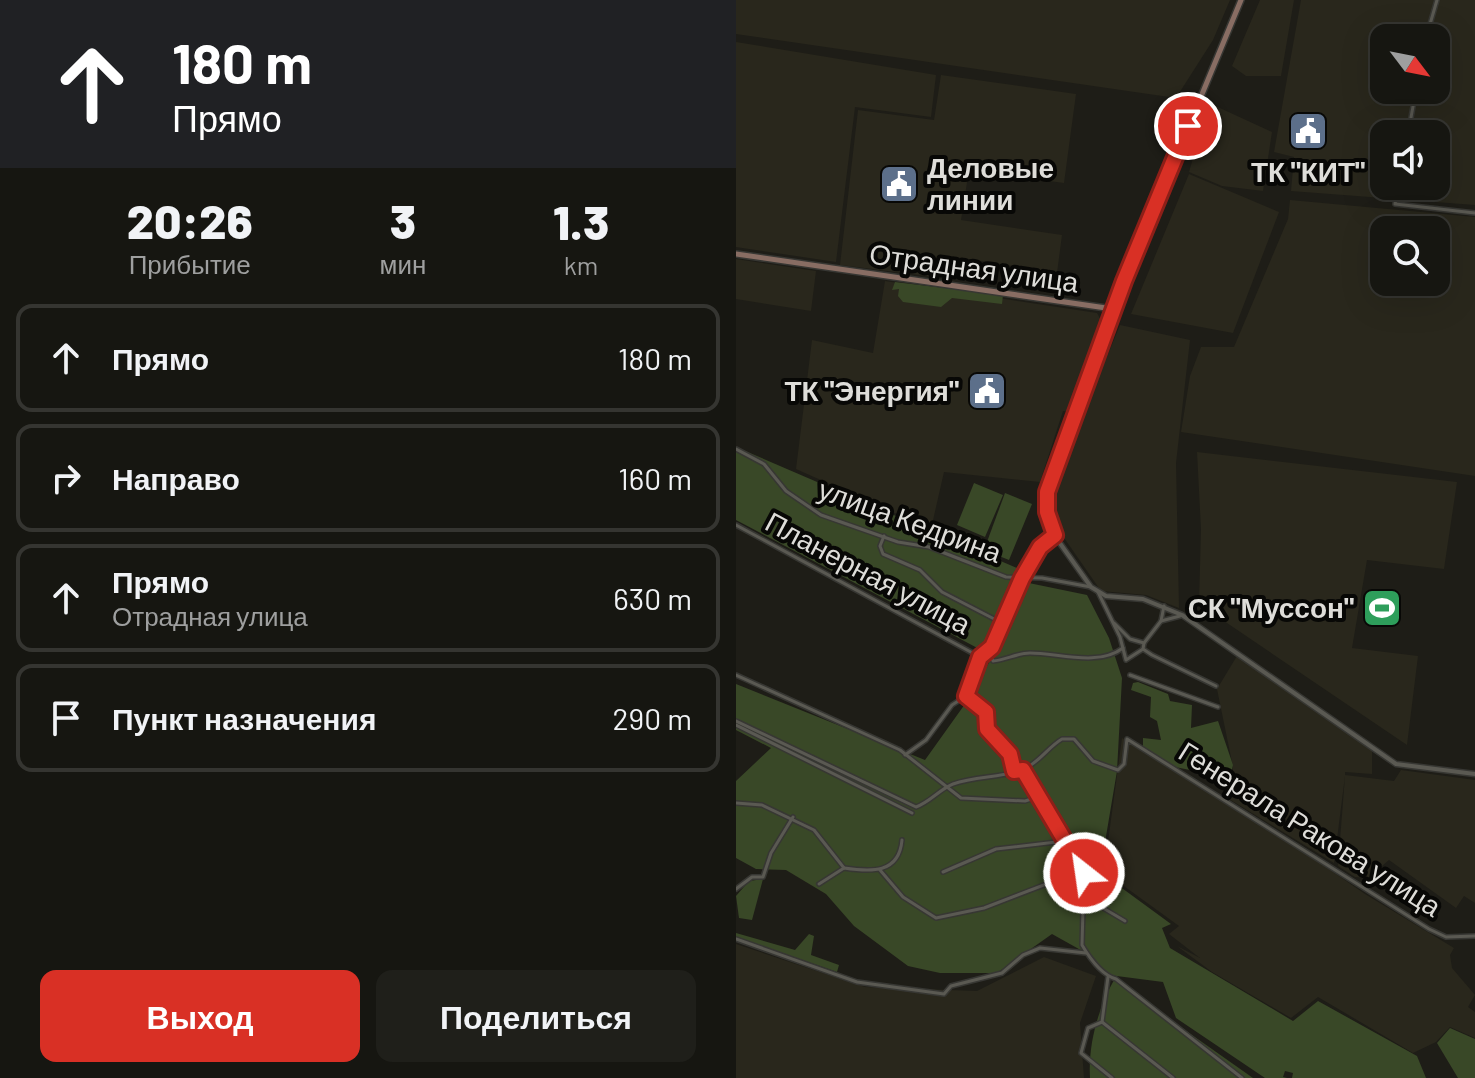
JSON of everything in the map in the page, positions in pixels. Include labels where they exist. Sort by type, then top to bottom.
[{"type":"main road","name":"Отрадная улица","points":[[736,254],[1113,309],[1241,0]]},
{"type":"street","points":[[1430,24],[1437,0]]},
{"type":"street","points":[[1396,200],[1395,204],[1475,213]]},
{"type":"street","points":[[1113,309],[1047,492],[1047,512],[1055,535],[1091,587],[1098,592],[1164,606],[1182,615],[1396,764],[1475,774]]},
{"type":"street","name":"улица Кедрина","points":[[736,449],[764,464],[786,491],[809,509],[884,536],[929,547],[1006,577],[1091,587]]},
{"type":"street","name":"Планерная улица","points":[[736,525],[980,657]]},
{"type":"street","points":[[905,755],[926,740],[943,722],[952,705],[966,696],[980,657],[989,652],[1022,578],[1040,547],[1055,535]]},
{"type":"street","points":[[884,536],[880,546],[883,554],[920,570],[942,592],[1002,623]]},
{"type":"street","points":[[1098,592],[1126,660],[1143,649],[1144,643],[1161,621],[1164,606]]},
{"type":"street","points":[[1161,621],[1182,615]]},
{"type":"street","points":[[1112,621],[1130,639],[1144,643]]},
{"type":"street","name":"Планерная улица","points":[[989,652],[993,661],[1032,653],[1061,659],[1094,656],[1123,648]]},
{"type":"street","points":[[1143,649],[1216,686]]},
{"type":"street","points":[[736,675],[905,755],[967,800],[1025,801],[1038,797]]},
{"type":"street","points":[[1130,675],[1218,707]]},
{"type":"street","points":[[966,696],[986,712],[987,729],[1010,754],[1014,771]]},
{"type":"street","points":[[736,723],[916,807],[940,795],[949,786],[985,777],[998,778],[1023,770],[1032,780],[1038,797],[1083,870],[1086,905],[1082,945],[1086,953],[1108,977],[1116,979],[1242,1078]]},
{"type":"street","points":[[736,723],[912,813]]},
{"type":"street","name":"Генерала Ракова улица","points":[[1023,770],[1057,741],[1070,738],[1093,761],[1118,770],[1124,764],[1127,739],[1429,929],[1446,937],[1475,936]]},
{"type":"street","points":[[736,803],[762,805],[793,817],[814,830],[844,868],[872,873],[880,870],[901,854],[902,840]]},
{"type":"street","points":[[737,886],[752,877],[763,877],[771,853],[793,817]]},
{"type":"street","points":[[943,872],[996,849],[1067,841]]},
{"type":"street","points":[[819,884],[844,868]]},
{"type":"street","points":[[880,870],[903,897],[936,918],[975,911],[1083,870]]},
{"type":"street","points":[[1086,905],[1098,905],[1125,921]]},
{"type":"street","points":[[736,939],[857,982],[944,994],[951,986],[1002,973],[1023,955],[1040,948],[1086,953]]},
{"type":"street","points":[[1102,1022],[1108,977]]},
{"type":"street","points":[[1102,1022],[1088,1028],[1081,1053],[1112,1078]]},
{"type":"street","points":[[1102,1022],[1173,1078]]},
{"type":"shaded area","points":[[736,0],[1230,0],[1213,40],[1176,98],[736,34]]},
{"type":"shaded area","points":[[1260,0],[1294,0],[1281,76],[1246,76],[1232,66]]},
{"type":"shaded area","points":[[1301,0],[1475,0],[1475,205],[1409,200],[1450,200],[1450,120],[1370,120],[1370,197],[1291,191],[1294,157],[1274,152]]},
{"type":"shaded area","points":[[736,42],[936,75],[931,117],[855,107],[836,262],[736,247]]},
{"type":"shaded area","points":[[941,75],[1076,94],[1064,183],[969,170],[961,220],[1062,235],[1057,273],[956,257],[952,279],[840,265],[858,110],[934,120]]},
{"type":"shaded area","points":[[1209,103],[1272,132],[1263,191],[1222,186],[1189,172]]},
{"type":"shaded area","points":[[1189,174],[1279,212],[1233,333],[1131,314]]},
{"type":"shaded area","points":[[1290,200],[1475,217],[1475,476],[1181,432],[1190,376],[1201,347],[1234,347],[1288,219]]},
{"type":"shaded area","points":[[736,259],[816,271],[811,311],[736,299]]},
{"type":"shaded area","points":[[885,281],[1097,313],[1103,324],[1072,412],[1063,411],[1040,482],[944,472],[931,529],[796,469],[812,340],[873,353]]},
{"type":"shaded area","points":[[1120,325],[1190,340],[1176,463],[1179,608],[1146,595],[1101,591],[1060,532],[1049,497]]},
{"type":"shaded area","points":[[1197,452],[1457,482],[1444,569],[1367,560],[1352,648],[1418,656],[1407,745],[1199,604],[1201,529]]},
{"type":"shaded area","points":[[1237,656],[1372,750],[1372,774],[1345,772],[1345,775],[1394,781],[1401,770],[1475,780],[1475,903],[1464,896],[1456,908],[1389,860],[1368,878],[1355,877],[1338,866],[1345,776],[1334,863],[1229,799],[1233,767],[1217,689]]},
{"type":"shaded area","points":[[1122,738],[1249,814],[1365,894],[1454,948],[1450,955],[1452,968],[1475,995],[1468,1007],[1475,1012],[1475,1038],[1450,1027],[1436,1042],[1413,1053],[1318,997],[1291,1018],[1212,972],[1177,946],[1200,958],[1169,934],[1179,926],[1121,884],[1124,878],[1105,864]]},
{"type":"shaded area","points":[[736,944],[865,987],[977,991],[1044,957],[1096,976],[1080,1023],[1084,1078],[736,1078]]},
{"type":"green space","points":[[895,282],[1003,295],[1002,304],[952,298],[941,307],[903,302],[898,296],[899,289],[892,290]]},
{"type":"green space","points":[[736,447],[1019,569],[983,651],[736,520]]},
{"type":"green space","points":[[974,483],[1003,495],[985,537],[957,525]]},
{"type":"green space","points":[[1005,493],[1032,504],[1009,560],[984,550]]},
{"type":"green space","points":[[1024,582],[1087,595],[1109,638],[1122,678],[1117,771],[1100,872],[1171,924],[1162,928],[1170,948],[1293,1021],[1318,1001],[1417,1056],[1426,1078],[1292,1078],[1293,1073],[1285,1071],[1283,1077],[1287,1078],[1265,1078],[1176,1018],[1163,982],[1109,975],[1086,953],[1052,934],[997,973],[940,973],[908,966],[854,926],[826,894],[786,870],[756,869],[736,858],[736,781],[771,748],[736,730],[736,684],[925,760],[970,697],[992,657]]},
{"type":"green space","points":[[1138,682],[1168,694],[1170,701],[1192,705],[1191,728],[1218,721],[1233,765],[1230,778],[1175,767],[1143,748],[1143,738],[1161,740],[1157,721],[1150,717],[1151,697],[1131,690],[1133,683]]},
{"type":"green space","points":[[763,879],[752,920],[739,918],[736,896],[749,881]]},
{"type":"green space","points":[[736,933],[795,950],[809,934],[814,936],[811,955],[839,965],[837,972],[736,937]]},
{"type":"green space","points":[[1114,980],[1253,1078],[1090,1078],[1095,1027]]},
{"type":"green space","points":[[1450,1028],[1475,1039],[1475,1078],[1458,1078],[1437,1043]]},
{"type":"place","name":"ТК \"КИТ\"","points":[[1308,131]]},
{"type":"place","name":"Деловые линии","points":[[899,184]]},
{"type":"place","name":"ТК \"Энергия\"","points":[[987,391]]},
{"type":"place","name":"СК \"Муссон\"","points":[[1382,608]]},
{"type":"route","points":[[1084,873],[1078,858],[1039,801],[1032,780],[1023,770],[1014,771],[1007,749],[987,729],[986,712],[966,696],[980,657],[992,647],[1022,578],[1040,547],[1055,535],[1045,502],[1047,492],[1124,281],[1188,126]]}]
